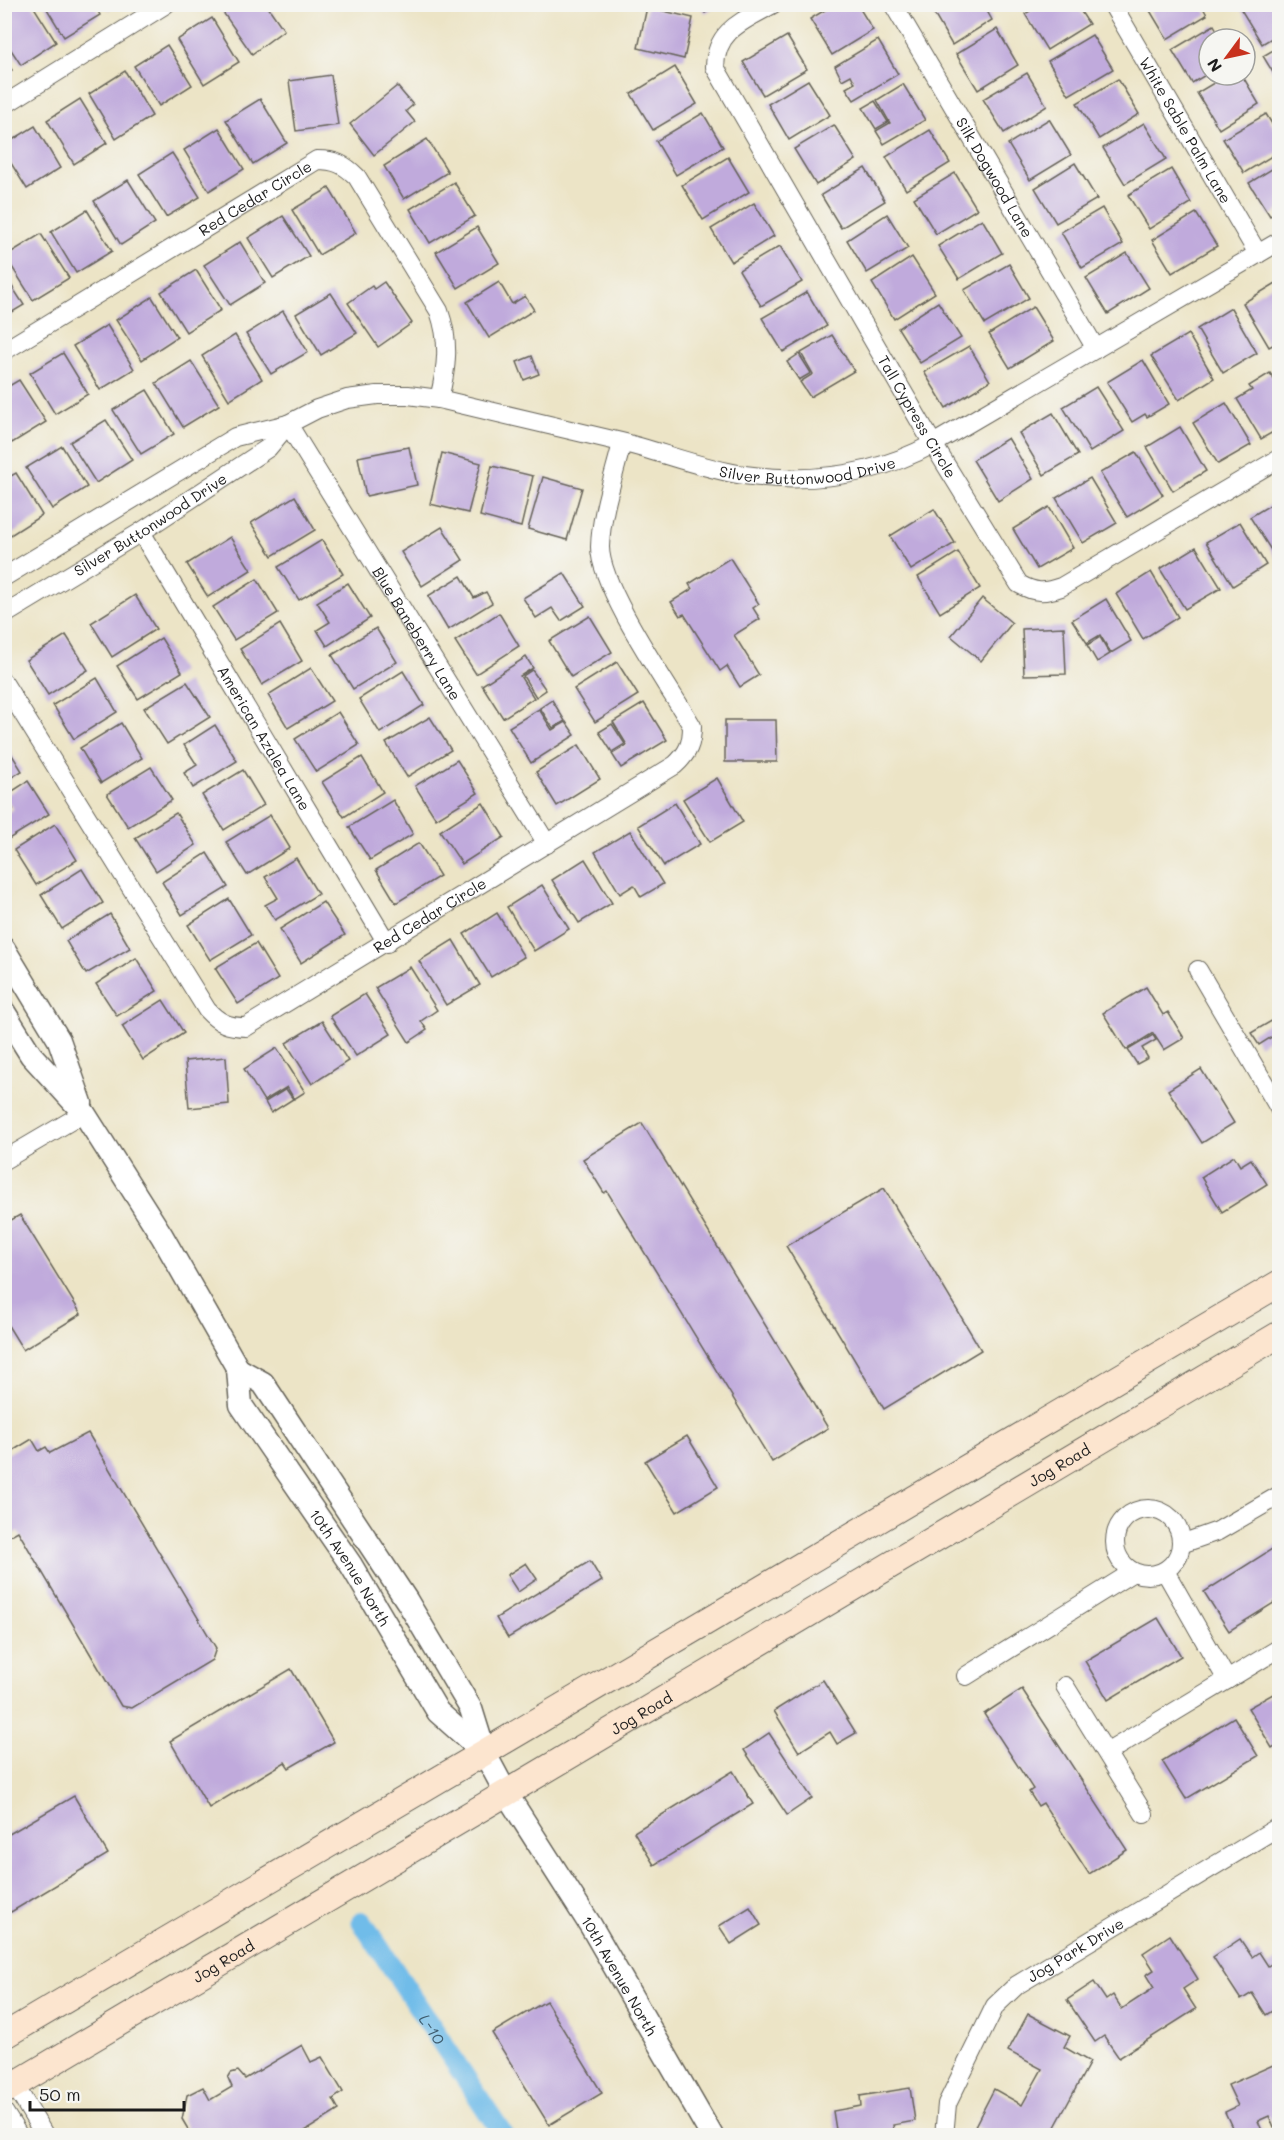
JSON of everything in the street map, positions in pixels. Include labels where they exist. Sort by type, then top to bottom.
[{"type":"main road","points":[[4,2036],[1280,1283]]},
{"type":"main road","name":"Jog Road","points":[[8,2081],[506,1792],[1280,1334]]},
{"type":"street","points":[[4,105],[166,4]]},
{"type":"street","name":"Tall Cypress Circle","points":[[773,4],[733,28],[721,38],[715,52],[715,67],[933,444],[1019,584],[1032,592],[1047,592],[1061,587],[1280,458]]},
{"type":"street","name":"Silk Dogwood Lane","points":[[893,4],[1096,349]]},
{"type":"street","name":"White Sable Palm Lane","points":[[1112,4],[1258,254]]},
{"type":"street","name":"Red Cedar Circle","points":[[4,351],[317,160],[332,160],[346,166],[357,177],[439,311],[444,326],[448,357],[439,399]]},
{"type":"street","name":"Silver Buttonwood Drive","points":[[4,577],[235,437],[288,424],[317,409],[347,399],[377,395],[408,395],[439,399],[622,443],[742,475],[800,479],[852,475],[885,466],[933,444],[1280,241]]},
{"type":"street","name":"Silver Buttonwood Drive","points":[[4,615],[141,532],[268,448],[288,424]]},
{"type":"street","name":"Blue Baneberry Lane","points":[[288,424],[547,844]]},
{"type":"street","name":"Red Cedar Circle","points":[[4,683],[207,1010],[218,1020],[231,1027],[246,1027],[387,943],[675,765],[686,755],[692,741],[692,726],[613,593],[602,564],[601,533],[622,443]]},
{"type":"street","name":"American Azalea Lane","points":[[141,532],[387,943]]},
{"type":"street","name":"10th Avenue North","points":[[4,949],[59,1040],[84,1113]]},
{"type":"street","points":[[1198,970],[1280,1110]]},
{"type":"street","name":"10th Avenue North","points":[[4,1012],[30,1055],[84,1113],[162,1236],[238,1369],[241,1405],[351,1565],[438,1712],[485,1754]]},
{"type":"street","points":[[4,1160],[84,1113]]},
{"type":"street","name":"10th Avenue North","points":[[238,1369],[263,1383],[373,1548],[471,1709],[485,1754],[506,1792],[591,1926],[712,2136]]},
{"type":"street","points":[[1181,1544],[1218,1531],[1280,1495]]},
{"type":"street","points":[[1148,1510],[1168,1516],[1175,1524],[1181,1544],[1178,1555],[1165,1571],[1155,1575],[1133,1572],[1118,1556],[1116,1534],[1128,1517],[1148,1510]]},
{"type":"street","points":[[1165,1571],[1227,1680]]},
{"type":"street","points":[[966,1676],[1133,1572]]},
{"type":"street","points":[[1108,1752],[1280,1648]]},
{"type":"street","points":[[1065,1686],[1108,1752],[1144,1814]]},
{"type":"street","name":"Jog Park Drive","points":[[944,2136],[947,2104],[988,2020],[1005,1995],[1017,1985],[1280,1826]]},
{"type":"street","points":[[8,2081],[45,2136]]},
{"type":"street","points":[[4,2112],[19,2136]]},
{"type":"building","points":[[18,4],[32,4],[56,42],[21,65],[4,39],[4,13]]},
{"type":"building","points":[[44,4],[94,4],[100,15],[64,37]]},
{"type":"building","points":[[105,4],[117,4],[108,10]]},
{"type":"building","points":[[231,4],[266,4],[284,30],[252,54],[222,11]]},
{"type":"building","points":[[699,4],[719,4],[705,13]]},
{"type":"building","points":[[835,4],[857,4],[873,30],[832,55],[810,19]]},
{"type":"building","points":[[939,4],[983,4],[992,20],[952,45],[931,9]]},
{"type":"building","points":[[1041,4],[1076,4],[1089,24],[1047,50],[1025,14]]},
{"type":"building","points":[[1146,4],[1201,4],[1207,15],[1167,39]]},
{"type":"building","points":[[1246,4],[1280,4],[1280,33],[1262,44],[1257,36],[1257,27],[1252,27],[1240,8]]},
{"type":"building","points":[[647,7],[693,18],[684,59],[638,48]]},
{"type":"building","points":[[212,18],[239,62],[204,84],[177,40]]},
{"type":"building","points":[[997,29],[1018,65],[978,90],[956,54]]},
{"type":"building","points":[[1092,35],[1113,69],[1069,95],[1048,61]]},
{"type":"building","points":[[1197,35],[1197,80],[1192,83],[1172,50]]},
{"type":"building","points":[[787,36],[807,69],[763,95],[743,62]]},
{"type":"building","points":[[878,40],[898,74],[854,100],[846,88],[855,83],[851,75],[842,80],[835,66]]},
{"type":"building","points":[[167,45],[192,85],[159,106],[134,66]]},
{"type":"building","points":[[1280,46],[1280,84],[1263,56]]},
{"type":"building","points":[[4,59],[12,70],[4,75]]},
{"type":"building","points":[[675,67],[697,104],[653,130],[631,94]]},
{"type":"building","points":[[125,71],[152,116],[116,139],[89,94]]},
{"type":"building","points":[[1027,73],[1047,106],[1004,133],[983,99]]},
{"type":"building","points":[[331,75],[338,125],[296,131],[289,81]]},
{"type":"building","points":[[1118,79],[1139,114],[1099,139],[1077,103]]},
{"type":"building","points":[[808,80],[830,115],[789,140],[768,104]]},
{"type":"building","points":[[903,84],[925,120],[884,144],[876,131],[890,123],[877,100]]},
{"type":"building","points":[[397,86],[413,105],[406,111],[415,122],[374,155],[350,124]]},
{"type":"building","points":[[1207,87],[1249,87],[1259,104],[1219,129],[1197,93]]},
{"type":"building","points":[[80,99],[107,143],[74,164],[47,120]]},
{"type":"building","points":[[260,99],[287,143],[253,164],[226,120]]},
{"type":"building","points":[[875,101],[888,122],[876,129],[863,108]]},
{"type":"building","points":[[703,113],[723,147],[676,175],[656,141]]},
{"type":"building","points":[[1266,114],[1280,137],[1280,151],[1244,173],[1223,139]]},
{"type":"building","points":[[1049,119],[1071,155],[1030,180],[1008,144]]},
{"type":"building","points":[[1144,123],[1166,159],[1125,184],[1103,148]]},
{"type":"building","points":[[834,125],[856,160],[816,185],[794,149]]},
{"type":"building","points":[[35,126],[60,168],[27,189],[4,152],[4,145]]},
{"type":"building","points":[[219,128],[244,169],[209,191],[184,150]]},
{"type":"building","points":[[930,130],[950,163],[906,190],[886,157]]},
{"type":"building","points":[[427,139],[448,172],[404,199],[384,166]]},
{"type":"building","points":[[172,153],[200,197],[166,217],[139,174]]},
{"type":"building","points":[[728,157],[749,192],[703,220],[682,185]]},
{"type":"building","points":[[1075,163],[1097,199],[1056,223],[1035,188]]},
{"type":"building","points":[[1280,164],[1280,210],[1270,216],[1249,183]]},
{"type":"building","points":[[865,168],[885,201],[841,228],[821,195]]},
{"type":"building","points":[[1171,169],[1191,203],[1149,229],[1128,195]]},
{"type":"building","points":[[955,173],[977,209],[936,234],[914,198]]},
{"type":"building","points":[[128,180],[155,223],[121,245],[94,201]]},
{"type":"building","points":[[454,182],[475,216],[430,243],[410,209]]},
{"type":"building","points":[[329,188],[356,233],[319,255],[292,210]]},
{"type":"building","points":[[754,203],[774,236],[731,262],[711,229]]},
{"type":"building","points":[[1102,208],[1123,244],[1082,268],[1061,232]]},
{"type":"building","points":[[87,210],[112,251],[76,273],[51,232]]},
{"type":"building","points":[[1196,213],[1217,246],[1172,273],[1152,240]]},
{"type":"building","points":[[887,214],[908,248],[867,273],[847,240]]},
{"type":"building","points":[[283,216],[309,256],[273,278],[248,238]]},
{"type":"building","points":[[982,219],[1002,253],[959,279],[938,246]]},
{"type":"building","points":[[477,227],[499,263],[458,288],[436,252]]},
{"type":"building","points":[[41,234],[69,278],[33,300],[5,256]]},
{"type":"building","points":[[240,242],[265,283],[230,305],[204,265]]},
{"type":"building","points":[[780,246],[802,282],[761,306],[739,270]]},
{"type":"building","points":[[1127,253],[1149,288],[1108,314],[1086,278]]},
{"type":"building","points":[[912,257],[935,293],[894,319],[872,283]]},
{"type":"building","points":[[1009,264],[1029,298],[985,324],[964,290]]},
{"type":"building","points":[[196,270],[221,310],[186,332],[161,292]]},
{"type":"building","points":[[4,274],[24,305],[4,317]]},
{"type":"building","points":[[384,282],[412,323],[378,347],[348,303],[372,286],[374,289]]},
{"type":"building","points":[[499,282],[512,304],[525,296],[534,310],[489,338],[467,302]]},
{"type":"building","points":[[1276,283],[1280,288],[1280,341],[1269,347],[1243,303]]},
{"type":"building","points":[[807,292],[827,326],[783,352],[762,318]]},
{"type":"building","points":[[331,293],[357,333],[321,355],[296,314]]},
{"type":"building","points":[[152,297],[177,337],[142,360],[116,320]]},
{"type":"building","points":[[938,302],[961,338],[920,363],[898,328]]},
{"type":"building","points":[[1033,307],[1054,341],[1010,368],[989,334]]},
{"type":"building","points":[[1231,308],[1257,353],[1223,373],[1197,329]]},
{"type":"building","points":[[283,311],[308,352],[271,374],[246,334]]},
{"type":"building","points":[[107,325],[134,369],[100,390],[73,346]]},
{"type":"building","points":[[1188,334],[1214,378],[1179,400],[1151,356]]},
{"type":"building","points":[[235,335],[262,379],[229,400],[202,356]]},
{"type":"building","points":[[832,335],[854,371],[810,397],[800,382],[813,374],[801,353]]},
{"type":"building","points":[[969,346],[990,381],[946,408],[924,372]]},
{"type":"building","points":[[63,353],[88,394],[55,414],[30,373]]},
{"type":"building","points":[[799,354],[811,373],[799,380],[787,362]]},
{"type":"building","points":[[532,356],[539,374],[524,380],[517,362]]},
{"type":"building","points":[[1143,360],[1169,404],[1147,417],[1145,414],[1132,422],[1107,382]]},
{"type":"building","points":[[191,361],[219,405],[183,427],[156,383]]},
{"type":"building","points":[[1270,373],[1280,389],[1280,428],[1261,439],[1237,399],[1252,390],[1249,386]]},
{"type":"building","points":[[19,380],[46,422],[12,443],[4,431],[4,389]]},
{"type":"building","points":[[1096,387],[1124,431],[1090,452],[1063,407]]},
{"type":"building","points":[[147,390],[174,434],[141,454],[113,410]]},
{"type":"building","points":[[1226,403],[1251,445],[1218,464],[1193,423]]},
{"type":"building","points":[[1053,413],[1078,455],[1044,475],[1019,433]]},
{"type":"building","points":[[106,420],[132,460],[96,483],[70,442]]},
{"type":"building","points":[[1180,427],[1206,471],[1173,491],[1147,447]]},
{"type":"building","points":[[1008,438],[1033,479],[998,501],[973,460]]},
{"type":"building","points":[[62,446],[87,487],[52,509],[26,468]]},
{"type":"building","points":[[409,447],[417,485],[366,496],[358,457]]},
{"type":"building","points":[[1136,452],[1163,495],[1127,517],[1100,473]]},
{"type":"building","points":[[442,453],[481,463],[468,513],[430,504]]},
{"type":"building","points":[[492,466],[533,476],[521,527],[480,516]]},
{"type":"building","points":[[16,473],[42,515],[9,536],[4,529],[4,480]]},
{"type":"building","points":[[543,477],[582,488],[567,540],[528,529]]},
{"type":"building","points":[[1090,478],[1117,523],[1083,543],[1056,498]]},
{"type":"building","points":[[295,496],[315,530],[272,556],[251,523]]},
{"type":"building","points":[[1280,499],[1280,555],[1276,558],[1250,517]]},
{"type":"building","points":[[1049,507],[1073,548],[1037,569],[1013,529]]},
{"type":"building","points":[[934,509],[955,543],[911,570],[890,536]]},
{"type":"building","points":[[1240,522],[1266,565],[1233,586],[1206,542]]},
{"type":"building","points":[[442,527],[463,560],[422,586],[401,552]]},
{"type":"building","points":[[230,537],[251,570],[208,597],[187,564]]},
{"type":"building","points":[[322,540],[343,574],[299,600],[278,567]]},
{"type":"building","points":[[1196,547],[1221,588],[1185,609],[1160,569]]},
{"type":"building","points":[[958,552],[980,588],[940,613],[918,577]]},
{"type":"building","points":[[730,558],[759,604],[753,608],[760,619],[734,635],[759,675],[740,687],[727,666],[720,671],[684,614],[680,616],[671,602],[692,589],[689,584]]},
{"type":"building","points":[[1151,572],[1178,617],[1143,639],[1116,594]]},
{"type":"building","points":[[564,573],[585,606],[561,621],[552,608],[536,618],[523,598]]},
{"type":"building","points":[[461,576],[474,598],[486,592],[492,603],[448,630],[428,596]]},
{"type":"building","points":[[257,579],[278,613],[234,640],[213,607]]},
{"type":"building","points":[[348,583],[370,618],[327,646],[317,630],[330,622],[317,602]]},
{"type":"building","points":[[135,595],[156,629],[112,657],[91,623]]},
{"type":"building","points":[[982,598],[1012,623],[981,661],[951,636]]},
{"type":"building","points":[[1106,599],[1131,641],[1111,653],[1100,635],[1087,643],[1072,620]]},
{"type":"building","points":[[499,613],[519,646],[476,674],[455,641]]},
{"type":"building","points":[[590,616],[612,652],[571,677],[549,641]]},
{"type":"building","points":[[280,624],[302,661],[262,685],[240,649]]},
{"type":"building","points":[[1064,627],[1066,674],[1024,675],[1022,629]]},
{"type":"building","points":[[376,628],[397,662],[353,689],[332,655]]},
{"type":"building","points":[[66,635],[88,670],[48,695],[26,660]]},
{"type":"building","points":[[1100,637],[1110,654],[1097,662],[1087,645]]},
{"type":"building","points":[[161,638],[182,672],[138,699],[117,666]]},
{"type":"building","points":[[526,657],[533,668],[520,676],[534,698],[503,718],[482,685]]},
{"type":"building","points":[[617,662],[638,695],[595,722],[574,689]]},
{"type":"building","points":[[311,668],[332,701],[288,728],[268,695]]},
{"type":"building","points":[[532,670],[546,690],[536,697],[523,676]]},
{"type":"building","points":[[403,671],[424,705],[380,733],[359,699]]},
{"type":"building","points":[[97,678],[117,712],[74,739],[53,705]]},
{"type":"building","points":[[187,682],[210,717],[167,744],[144,708]]},
{"type":"building","points":[[552,700],[565,721],[553,728],[540,708]]},
{"type":"building","points":[[644,703],[667,740],[621,768],[612,754],[627,745],[613,722]]},
{"type":"building","points":[[539,709],[552,730],[566,722],[575,735],[531,763],[509,727]]},
{"type":"building","points":[[338,712],[359,745],[316,772],[295,739]]},
{"type":"building","points":[[430,717],[451,750],[407,777],[386,743]]},
{"type":"building","points":[[725,720],[776,720],[777,762],[725,762]]},
{"type":"building","points":[[121,723],[142,758],[101,783],[80,748]]},
{"type":"building","points":[[612,724],[625,744],[612,752],[599,732]]},
{"type":"building","points":[[215,725],[237,761],[193,788],[184,773],[197,765],[184,745]]},
{"type":"building","points":[[4,742],[22,771],[4,782]]},
{"type":"building","points":[[579,745],[600,779],[557,806],[536,772]]},
{"type":"building","points":[[362,757],[383,792],[344,817],[322,782]]},
{"type":"building","points":[[457,760],[478,793],[436,819],[415,786]]},
{"type":"building","points":[[151,767],[172,800],[128,827],[107,794]]},
{"type":"building","points":[[243,770],[264,805],[224,830],[202,795]]},
{"type":"building","points":[[717,778],[743,822],[710,842],[683,799]]},
{"type":"building","points":[[28,781],[49,814],[7,840],[4,835],[4,815],[13,809],[5,796]]},
{"type":"building","points":[[393,800],[413,834],[370,860],[349,827]]},
{"type":"building","points":[[483,803],[504,837],[462,864],[440,831]]},
{"type":"building","points":[[675,803],[700,844],[664,866],[638,826]]},
{"type":"building","points":[[176,813],[196,845],[156,871],[135,838]]},
{"type":"building","points":[[270,815],[290,848],[247,875],[226,842]]},
{"type":"building","points":[[55,824],[77,860],[36,885],[14,850]]},
{"type":"building","points":[[630,831],[663,884],[641,897],[634,885],[620,894],[595,852]]},
{"type":"building","points":[[419,843],[440,876],[396,903],[376,870]]},
{"type":"building","points":[[207,853],[228,887],[182,915],[162,882]]},
{"type":"building","points":[[296,858],[318,894],[275,920],[265,905],[278,898],[265,877]]},
{"type":"building","points":[[585,859],[612,903],[579,923],[552,880]]},
{"type":"building","points":[[82,869],[103,903],[62,929],[41,895]]},
{"type":"building","points":[[542,885],[569,929],[534,951],[507,907]]},
{"type":"building","points":[[229,899],[251,935],[210,960],[188,925]]},
{"type":"building","points":[[323,902],[345,935],[301,963],[280,929]]},
{"type":"building","points":[[497,913],[524,957],[491,977],[464,934]]},
{"type":"building","points":[[110,914],[130,948],[86,974],[66,941]]},
{"type":"building","points":[[453,940],[480,985],[446,1005],[419,961]]},
{"type":"building","points":[[256,943],[278,979],[238,1004],[215,968]]},
{"type":"building","points":[[136,958],[157,991],[117,1016],[96,984]]},
{"type":"building","points":[[410,967],[437,1010],[421,1021],[427,1030],[409,1042],[375,988]]},
{"type":"building","points":[[1146,987],[1163,1015],[1168,1012],[1184,1038],[1164,1050],[1153,1033],[1126,1050],[1103,1013]]},
{"type":"building","points":[[365,994],[391,1034],[356,1056],[330,1016]]},
{"type":"building","points":[[163,1000],[184,1033],[143,1060],[122,1026]]},
{"type":"building","points":[[1280,1016],[1280,1048],[1273,1036],[1259,1045],[1251,1033]]},
{"type":"building","points":[[322,1021],[348,1061],[312,1084],[286,1043]]},
{"type":"building","points":[[1153,1035],[1156,1040],[1142,1048],[1148,1058],[1137,1064],[1128,1050]]},
{"type":"building","points":[[277,1048],[305,1092],[294,1099],[287,1087],[264,1101],[244,1069]]},
{"type":"building","points":[[226,1057],[229,1104],[189,1108],[185,1061]]},
{"type":"building","points":[[1201,1069],[1234,1123],[1202,1143],[1168,1090]]},
{"type":"building","points":[[286,1089],[293,1099],[271,1113],[265,1102]]},
{"type":"building","points":[[642,1123],[828,1428],[772,1462],[607,1191],[604,1193],[583,1159]]},
{"type":"building","points":[[1234,1156],[1240,1166],[1251,1159],[1267,1184],[1222,1212],[1201,1177]]},
{"type":"building","points":[[884,1188],[981,1350],[884,1409],[786,1246]]},
{"type":"building","points":[[20,1215],[81,1314],[23,1350],[4,1319],[4,1297],[8,1295],[4,1290],[4,1224]]},
{"type":"building","points":[[88,1433],[216,1648],[212,1660],[132,1708],[121,1706],[18,1531],[4,1539],[4,1456],[32,1439],[39,1451],[46,1447],[50,1453]]},
{"type":"building","points":[[687,1436],[718,1487],[677,1512],[645,1461]]},
{"type":"building","points":[[1280,1544],[1280,1599],[1229,1631],[1204,1592]]},
{"type":"building","points":[[590,1561],[602,1581],[508,1638],[496,1618]]},
{"type":"building","points":[[526,1563],[537,1579],[518,1592],[507,1575]]},
{"type":"building","points":[[1158,1618],[1181,1656],[1108,1700],[1085,1661]]},
{"type":"building","points":[[291,1669],[334,1742],[289,1768],[285,1762],[209,1808],[170,1741]]},
{"type":"building","points":[[823,1680],[856,1733],[837,1744],[830,1732],[799,1752],[774,1711]]},
{"type":"building","points":[[1022,1689],[1127,1850],[1089,1874],[1043,1803],[1038,1806],[1029,1792],[1033,1789],[984,1714]]},
{"type":"building","points":[[1280,1690],[1280,1743],[1272,1748],[1248,1708]]},
{"type":"building","points":[[1234,1717],[1258,1756],[1186,1799],[1162,1761]]},
{"type":"building","points":[[769,1733],[812,1798],[787,1815],[744,1750]]},
{"type":"building","points":[[733,1771],[753,1804],[654,1865],[634,1832]]},
{"type":"building","points":[[74,1796],[108,1854],[11,1912],[4,1904],[4,1837]]},
{"type":"building","points":[[750,1907],[761,1925],[731,1944],[719,1926]]},
{"type":"building","points":[[1170,1935],[1198,1979],[1183,1989],[1196,2009],[1119,2058],[1104,2036],[1095,2042],[1067,2000],[1094,1982],[1106,2000],[1113,1995],[1122,2009],[1154,1988],[1146,1975],[1154,1970],[1143,1953]]},
{"type":"building","points":[[1240,1939],[1252,1957],[1259,1952],[1268,1966],[1280,1958],[1280,2006],[1266,2015],[1252,1993],[1241,2000],[1213,1957]]},
{"type":"building","points":[[546,2001],[602,2093],[549,2125],[492,2033]]},
{"type":"building","points":[[1028,2014],[1070,2036],[1064,2047],[1090,2062],[1050,2136],[992,2136],[975,2126],[994,2089],[1022,2105],[1042,2069],[1008,2051]]},
{"type":"building","points":[[302,2045],[311,2062],[322,2057],[343,2092],[333,2099],[339,2110],[297,2136],[192,2136],[182,2119],[187,2095],[203,2087],[210,2100],[232,2087],[228,2078],[231,2073],[238,2071],[245,2079]]},
{"type":"building","points":[[1280,2062],[1280,2125],[1274,2128],[1269,2116],[1258,2121],[1263,2133],[1236,2136],[1225,2112],[1238,2106],[1228,2085]]},
{"type":"building","points":[[910,2088],[915,2121],[893,2125],[894,2132],[877,2136],[837,2136],[833,2111],[861,2106],[860,2096]]},
{"type":"waterway","name":"L-10","points":[[362,1922],[504,2136]]}]
